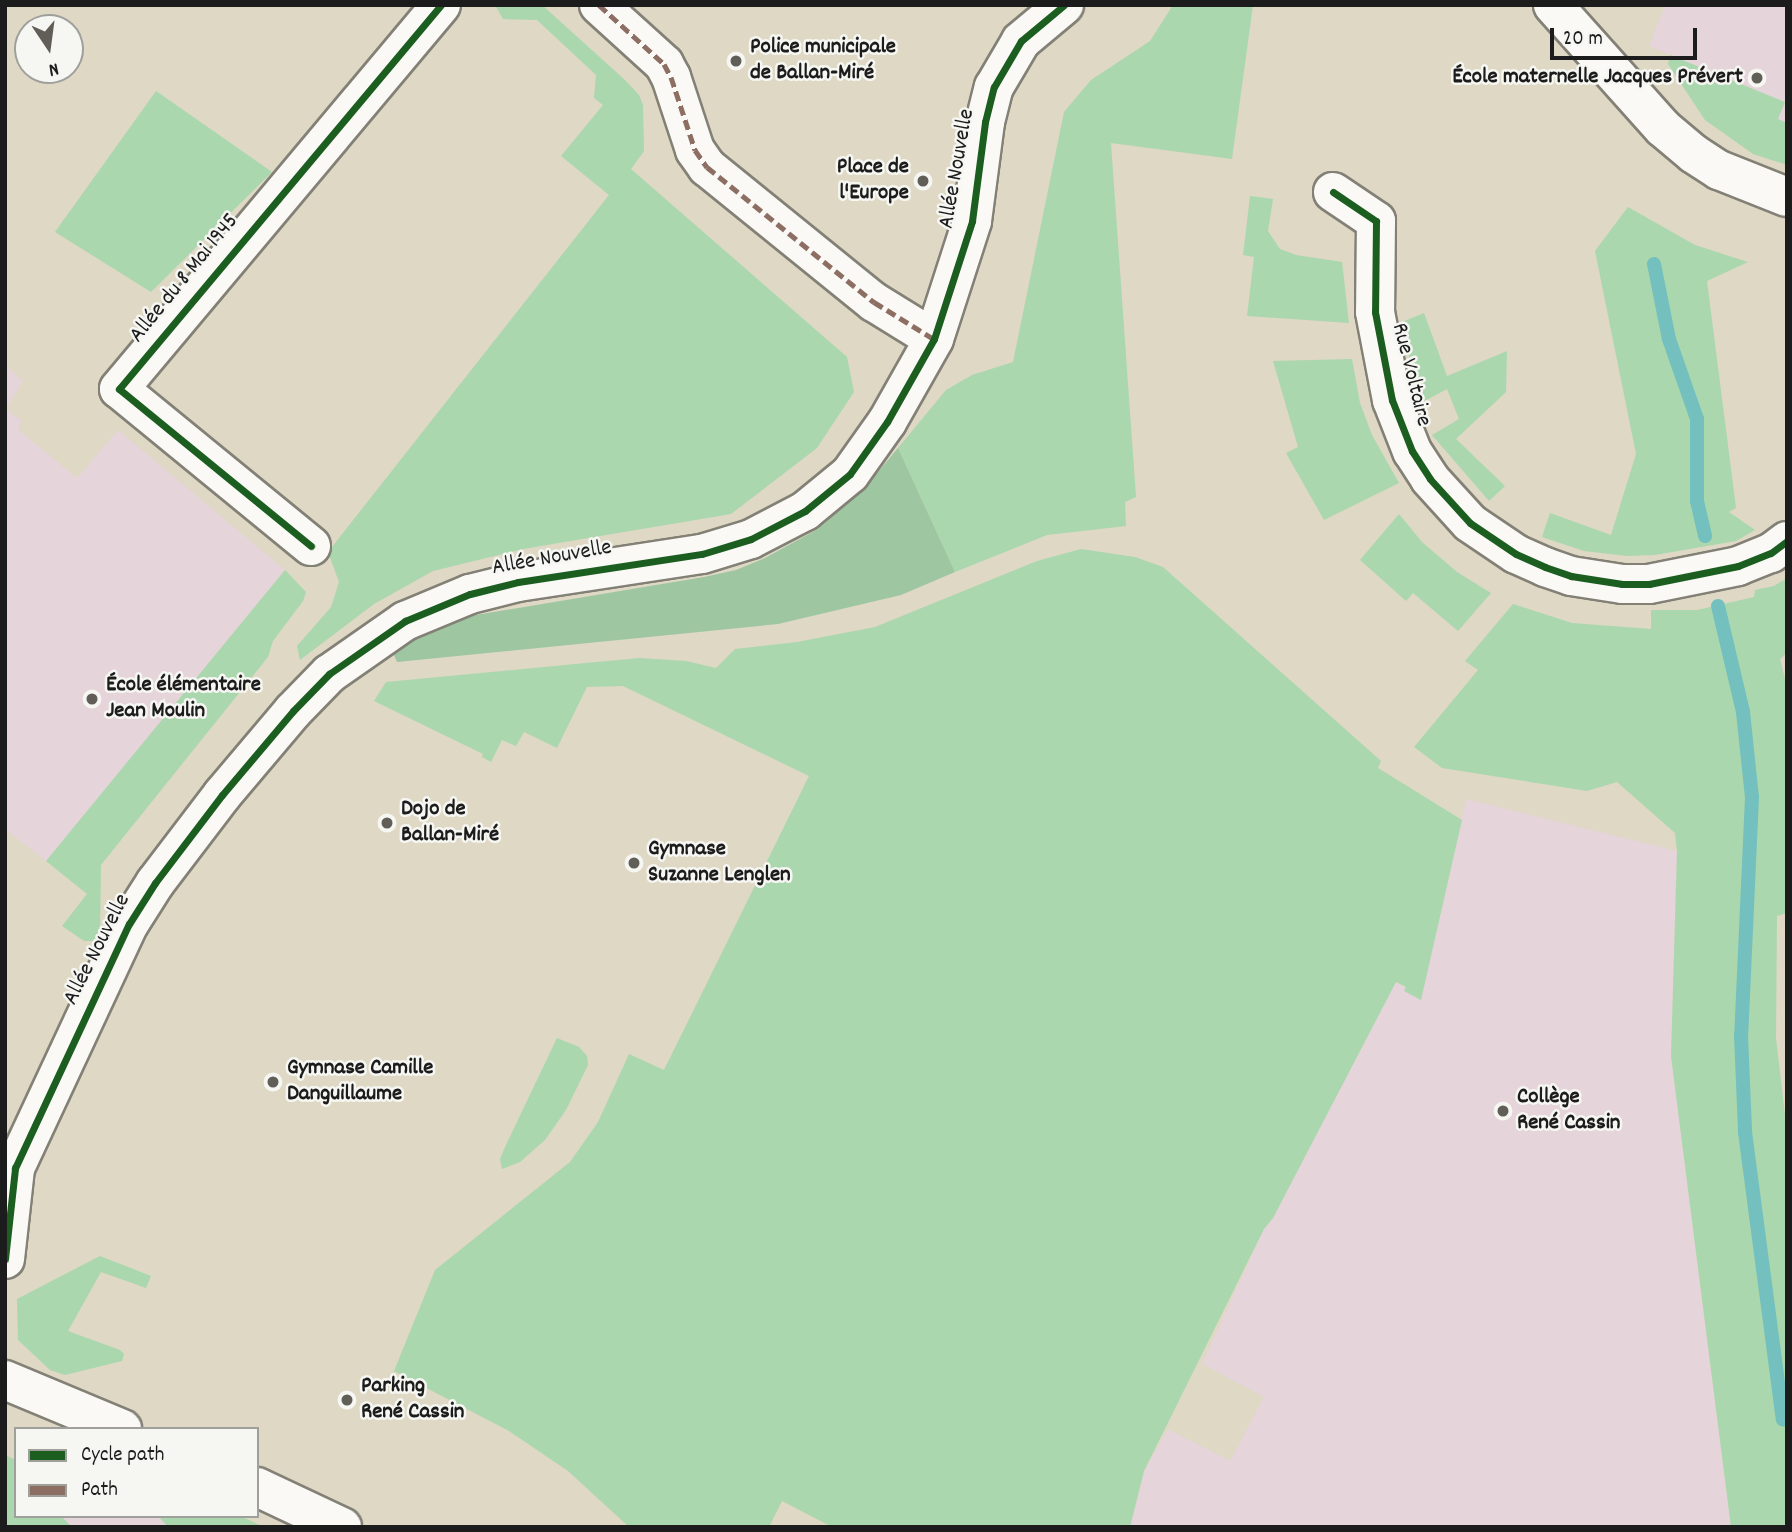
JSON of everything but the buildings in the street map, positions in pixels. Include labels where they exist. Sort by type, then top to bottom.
[{"type":"street","name":"Allée du 8 Mai 1945","points":[[311,546],[120,389],[441,5]]},
{"type":"street","points":[[599,5],[664,64],[675,86],[695,150],[707,167],[874,302],[934,339]]},
{"type":"street","name":"Allée Nouvelle","points":[[5,1259],[15,1168],[129,924],[155,883],[222,795],[292,711],[329,674],[405,621],[470,594],[518,582],[702,554],[751,539],[805,511],[850,474],[912,381],[934,339],[972,221],[985,122],[994,87],[1021,41],[1064,5]]},
{"type":"street","points":[[1553,5],[1663,128],[1694,154],[1741,180],[1787,197]]},
{"type":"street","name":"Rue Voltaire","points":[[1333,192],[1376,221],[1375,312],[1392,400],[1412,451],[1430,479],[1471,523],[1516,554],[1545,567],[1571,576],[1622,584],[1648,584],[1738,566],[1771,553],[1787,541]]},
{"type":"street","points":[[5,1380],[117,1427]]},
{"type":"street","points":[[259,1488],[342,1527]]},
{"type":"shaded area","name":"École maternelle Jacques Prévert","points":[[1665,5],[1787,5],[1787,123],[1778,119],[1784,102],[1649,46]]},
{"type":"shaded area","name":"École élémentaire Jean Moulin","points":[[5,365],[23,381],[6,409],[22,421],[18,429],[77,478],[118,430],[285,570],[46,861],[5,829]]},
{"type":"shaded area","name":"Collège René Cassin","points":[[1466,799],[1677,851],[1671,1056],[1731,1527],[1130,1527],[1144,1471],[1168,1429],[1230,1461],[1264,1397],[1202,1364],[1264,1229],[1273,1218],[1396,981],[1421,999]]},
{"type":"shaded area","points":[[47,1518],[240,1518],[240,1527],[47,1527]]},
{"type":"green space","points":[[495,5],[542,5],[639,95],[643,105],[644,151],[631,169],[847,357],[854,392],[817,448],[731,514],[523,549],[433,571],[374,604],[300,660],[297,646],[331,607],[339,582],[328,552],[609,195],[561,156],[603,105],[594,98],[596,75],[537,20],[503,19]]},
{"type":"green space","points":[[1173,5],[1253,5],[1232,159],[1111,143],[1136,497],[1125,502],[1126,526],[1047,535],[955,572],[898,448],[946,390],[972,375],[1013,362],[1064,112],[1091,80],[1150,41]]},
{"type":"green space","points":[[1670,55],[1785,102],[1778,119],[1787,123],[1787,165],[1753,154],[1705,120],[1668,64]]},
{"type":"green space","points":[[156,91],[272,172],[151,292],[55,232]]},
{"type":"green space","points":[[1250,196],[1273,199],[1268,231],[1280,249],[1296,255],[1342,262],[1349,323],[1247,316],[1254,257],[1243,255]]},
{"type":"green space","points":[[1628,207],[1695,245],[1748,262],[1707,281],[1736,508],[1729,512],[1755,530],[1736,541],[1655,555],[1627,556],[1584,551],[1542,537],[1550,513],[1611,535],[1636,454],[1595,251]]},
{"type":"green space","points":[[1424,313],[1447,376],[1507,351],[1506,392],[1456,439],[1505,486],[1489,501],[1432,435],[1459,419],[1447,389],[1419,404],[1402,322]]},
{"type":"green space","points":[[1352,359],[1360,403],[1372,435],[1399,483],[1324,520],[1286,453],[1298,447],[1273,361]]},
{"type":"green space","points":[[898,448],[955,572],[901,595],[778,624],[397,662],[394,655],[414,640],[470,616],[736,570],[765,558],[818,529],[862,491]]},
{"type":"green space","points":[[1399,514],[1422,542],[1457,572],[1491,593],[1458,631],[1413,593],[1406,601],[1360,560]]},
{"type":"green space","points":[[1081,549],[1135,557],[1163,567],[1381,761],[1378,768],[1462,820],[1421,1000],[1404,991],[1406,987],[1396,982],[1273,1218],[1264,1229],[1144,1471],[1130,1527],[832,1527],[782,1501],[769,1527],[629,1527],[568,1471],[509,1431],[394,1371],[435,1270],[570,1162],[598,1122],[629,1054],[664,1070],[809,776],[623,686],[587,687],[557,748],[524,732],[516,746],[502,740],[491,762],[482,757],[483,754],[374,701],[386,682],[640,658],[686,661],[716,668],[735,649],[797,642],[875,627],[1037,561]]},
{"type":"green space","points":[[285,570],[306,592],[303,601],[273,641],[268,657],[101,865],[100,934],[97,941],[84,941],[62,926],[87,894],[46,861]]},
{"type":"green space","points":[[1787,578],[1787,653],[1780,659],[1787,687],[1787,913],[1777,916],[1776,1038],[1787,1132],[1787,1527],[1731,1527],[1671,1056],[1677,851],[1675,833],[1617,782],[1587,791],[1442,768],[1414,747],[1478,670],[1465,661],[1513,604],[1572,623],[1651,629],[1651,610],[1697,610],[1754,597],[1755,590],[1774,586]]},
{"type":"green space","points":[[557,1038],[579,1047],[587,1056],[588,1065],[566,1110],[545,1140],[520,1162],[502,1169],[500,1159],[505,1147]]},
{"type":"green space","points":[[100,1256],[151,1276],[146,1288],[101,1272],[68,1331],[120,1350],[124,1354],[122,1361],[65,1375],[50,1370],[18,1340],[17,1299]]},
{"type":"green space","points":[[5,1455],[14,1459],[14,1518],[63,1518],[72,1527],[5,1527]]},
{"type":"green space","points":[[160,1518],[244,1518],[264,1527],[168,1527]]},
{"type":"waterway","points":[[1654,264],[1669,339],[1697,419],[1697,501],[1705,536]]},
{"type":"waterway","points":[[1718,606],[1743,712],[1752,797],[1741,1035],[1745,1132],[1783,1419]]},
{"type":"marked path","points":[[599,5],[664,64],[671,77],[695,150],[707,167],[874,302],[934,339]]},
{"type":"cycle path","points":[[311,546],[119,389],[441,5]]},
{"type":"cycle path","points":[[5,1259],[15,1168],[129,924],[155,883],[222,795],[293,711],[329,674],[405,621],[470,594],[518,582],[702,554],[751,539],[805,511],[850,474],[887,422],[934,339],[972,221],[985,122],[994,87],[1021,41],[1064,5]]},
{"type":"cycle path","points":[[1333,192],[1376,221],[1375,312],[1392,400],[1412,451],[1430,479],[1470,523],[1516,554],[1545,567],[1571,576],[1622,584],[1649,584],[1738,566],[1771,553],[1787,541]]},
{"type":"place","name":"Police municipale de Ballan-Miré","points":[[736,61]]},
{"type":"place","name":"École maternelle Jacques Prévert","points":[[1757,78]]},
{"type":"place","name":"Place de l'Europe","points":[[923,181]]},
{"type":"place","name":"École élémentaire Jean Moulin","points":[[92,699]]},
{"type":"place","name":"Dojo de Ballan-Miré","points":[[387,823]]},
{"type":"place","name":"Gymnase Suzanne Lenglen","points":[[634,863]]},
{"type":"place","name":"Gymnase Camille Danguillaume","points":[[273,1082]]},
{"type":"place","name":"Collège René Cassin","points":[[1503,1111]]},
{"type":"place","name":"Parking René Cassin","points":[[347,1400]]}]
